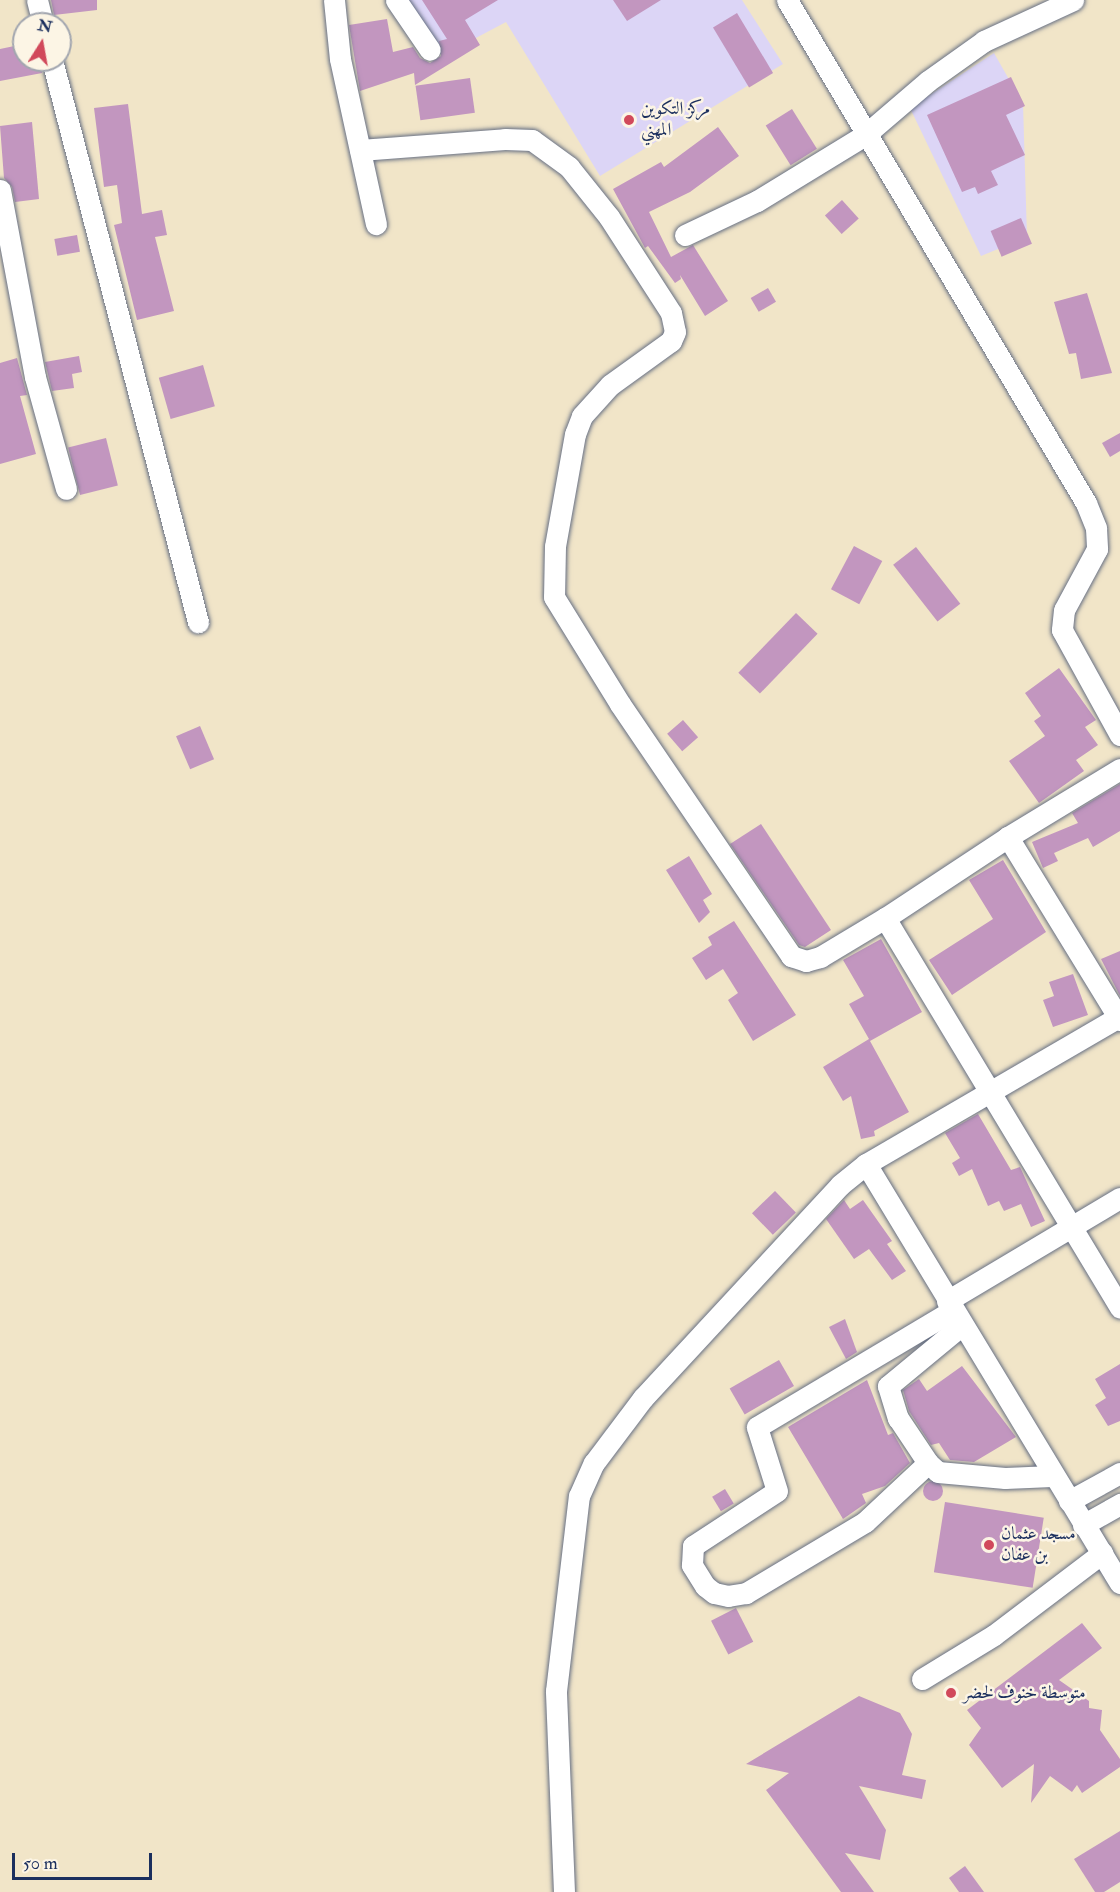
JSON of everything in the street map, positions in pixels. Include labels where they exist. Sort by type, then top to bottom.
[{"type":"street","points":[[334,0],[340,58],[376,224]]},
{"type":"street","points":[[396,0],[430,50]]},
{"type":"street","points":[[787,0],[865,135],[1086,503],[1096,528],[1097,549],[1064,610],[1062,630],[1120,735]]},
{"type":"street","points":[[685,235],[757,201],[865,135],[928,81],[984,41],[1073,0]]},
{"type":"street","points":[[55,72],[198,622]]},
{"type":"street","points":[[360,150],[505,139],[532,140],[569,167],[609,217],[671,313],[675,332],[671,341],[610,385],[582,416],[575,434],[555,546],[554,597],[620,705],[791,956],[806,961],[820,957],[885,918],[1008,837],[1120,769]]},
{"type":"street","points":[[1,195],[7,253],[35,377],[66,489]]},
{"type":"street","points":[[564,1892],[556,1691],[569,1567],[583,1483],[643,1398],[832,1193],[866,1164],[1119,1018],[1008,837]]},
{"type":"street","points":[[885,918],[988,1093],[1120,1308]]},
{"type":"street","points":[[866,1164],[1052,1476],[1120,1583]]},
{"type":"street","points":[[927,1463],[865,1522],[746,1593],[728,1596],[714,1593],[692,1565],[693,1546],[777,1491],[757,1427],[954,1312],[1071,1227],[1120,1198]]},
{"type":"street","points":[[954,1312],[888,1386],[898,1418],[927,1463],[945,1474],[1052,1476]]},
{"type":"street","points":[[1069,1501],[1120,1473]]},
{"type":"street","points":[[1083,1525],[1120,1504]]},
{"type":"street","points":[[922,1679],[994,1635],[1102,1553]]},
{"type":"shaded area","name":"مركز التكوين المهني","points":[[408,0],[742,0],[783,64],[600,176],[506,22],[442,56]]},
{"type":"shaded area","points":[[994,53],[1023,104],[1027,237],[981,256],[910,108]]},
{"type":"building","points":[[51,0],[97,0],[97,10],[53,12]]},
{"type":"building","points":[[422,0],[498,0],[465,20],[480,45],[415,85],[414,73],[360,91],[349,25],[387,19],[393,52],[413,47],[420,58],[430,63],[441,56],[439,41],[447,39]]},
{"type":"building","points":[[613,0],[661,0],[627,21]]},
{"type":"building","points":[[737,13],[773,73],[749,87],[713,27]]},
{"type":"building","points":[[12,46],[12,72],[42,73],[0,81],[0,49]]},
{"type":"building","points":[[1011,77],[1025,106],[1006,115],[1025,155],[991,171],[998,185],[978,194],[975,187],[962,192],[927,115]]},
{"type":"building","points":[[470,78],[475,113],[420,120],[416,86]]},
{"type":"building","points":[[128,104],[142,214],[162,210],[167,235],[155,237],[174,311],[137,320],[114,225],[122,223],[117,185],[104,187],[94,108]]},
{"type":"building","points":[[792,109],[817,149],[791,165],[766,125]]},
{"type":"building","points":[[32,122],[39,199],[15,202],[12,187],[4,178],[0,126]]},
{"type":"building","points":[[718,127],[739,156],[690,192],[649,212],[671,257],[693,245],[728,301],[705,316],[680,275],[681,279],[675,283],[648,246],[645,248],[613,189],[661,162],[664,167]]},
{"type":"building","points":[[842,200],[859,219],[842,234],[825,215]]},
{"type":"building","points":[[1021,218],[1032,244],[1002,257],[991,231]]},
{"type":"building","points":[[77,235],[80,252],[57,256],[54,239]]},
{"type":"building","points":[[768,288],[776,302],[759,312],[751,298]]},
{"type":"building","points":[[1087,293],[1112,373],[1081,379],[1076,353],[1069,354],[1054,302]]},
{"type":"building","points":[[79,356],[82,372],[72,374],[74,388],[52,391],[45,362]]},
{"type":"building","points":[[17,358],[27,395],[20,396],[36,454],[0,464],[0,363]]},
{"type":"building","points":[[203,365],[215,406],[171,419],[159,378]]},
{"type":"building","points":[[1120,433],[1120,451],[1110,457],[1102,443]]},
{"type":"building","points":[[106,438],[118,486],[80,495],[68,447]]},
{"type":"building","points":[[854,546],[882,561],[859,604],[831,589]]},
{"type":"building","points":[[916,547],[960,604],[937,622],[893,565]]},
{"type":"building","points":[[796,613],[818,634],[760,694],[738,673]]},
{"type":"building","points":[[1059,668],[1096,720],[1085,727],[1098,745],[1076,760],[1084,771],[1039,803],[1009,761],[1045,736],[1034,721],[1041,716],[1025,693]]},
{"type":"building","points":[[683,720],[698,737],[682,751],[667,734]]},
{"type":"building","points":[[200,726],[214,759],[190,769],[176,736]]},
{"type":"building","points":[[1120,784],[1120,831],[1093,847],[1088,838],[1054,853],[1058,861],[1043,868],[1032,842],[1078,823],[1072,813]]},
{"type":"building","points":[[761,824],[831,930],[805,947],[799,945],[730,844]]},
{"type":"building","points":[[689,856],[712,894],[703,900],[710,912],[699,923],[666,870]]},
{"type":"building","points":[[1003,860],[1046,932],[952,995],[929,960],[993,919],[969,880]]},
{"type":"building","points":[[734,921],[796,1015],[753,1041],[728,1000],[738,993],[723,969],[706,980],[692,958],[712,945],[708,937]]},
{"type":"building","points":[[881,939],[922,1012],[870,1041],[909,1112],[874,1131],[875,1136],[861,1139],[851,1096],[843,1101],[823,1067],[869,1039],[849,1004],[864,996],[843,960]]},
{"type":"building","points":[[1120,951],[1120,996],[1101,959]]},
{"type":"building","points":[[1073,974],[1088,1015],[1053,1027],[1043,1000],[1054,996],[1049,982]]},
{"type":"building","points":[[978,1114],[1011,1170],[1020,1167],[1045,1221],[1031,1227],[1021,1204],[1004,1211],[999,1201],[988,1206],[972,1169],[959,1176],[952,1163],[960,1158],[945,1133]]},
{"type":"building","points":[[775,1191],[796,1213],[773,1235],[752,1213]]},
{"type":"building","points":[[844,1200],[850,1209],[863,1200],[892,1241],[887,1244],[906,1271],[892,1280],[869,1249],[854,1259],[826,1219]]},
{"type":"building","points":[[845,1319],[857,1352],[846,1359],[829,1327]]},
{"type":"building","points":[[779,1360],[794,1386],[745,1414],[730,1388]]},
{"type":"building","points":[[1120,1364],[1120,1421],[1108,1426],[1095,1405],[1106,1398],[1095,1379]]},
{"type":"building","points":[[962,1366],[1016,1437],[974,1462],[950,1460],[939,1443],[931,1445],[909,1411],[903,1390],[919,1379],[927,1391]]},
{"type":"building","points":[[867,1380],[888,1435],[893,1433],[910,1463],[885,1486],[862,1494],[866,1503],[843,1519],[788,1427]]},
{"type":"building","points":[[933,1481],[940,1484],[943,1491],[940,1498],[933,1501],[926,1498],[923,1491],[926,1484]]},
{"type":"building","points":[[725,1489],[734,1504],[721,1511],[712,1497]]},
{"type":"building","name":"مسجد عثمان بن عفان","points":[[945,1502],[1044,1518],[1033,1588],[934,1572]]},
{"type":"building","points":[[736,1608],[753,1642],[728,1655],[711,1621]]},
{"type":"building","points":[[1082,1623],[1102,1648],[1059,1680],[1089,1701],[1089,1708],[1102,1710],[1100,1730],[1120,1759],[1120,1767],[1082,1793],[1077,1785],[1072,1792],[1050,1776],[1031,1803],[1034,1764],[1002,1788],[969,1745],[981,1728],[967,1710]]},
{"type":"building","points":[[859,1696],[900,1713],[912,1734],[902,1775],[926,1780],[922,1799],[859,1786],[886,1830],[880,1860],[845,1853],[874,1892],[841,1892],[766,1790],[789,1773],[746,1764]]},
{"type":"building","points":[[1120,1831],[1120,1882],[1104,1892],[1095,1892],[1074,1859]]},
{"type":"building","points":[[965,1866],[984,1892],[959,1892],[949,1878]]},
{"type":"place","name":"مركز التكوين المهني","points":[[629,120]]},
{"type":"place","name":"مسجد عثمان بن عفان","points":[[989,1545]]},
{"type":"place","name":"متوسطة خنوف لخضر","points":[[951,1693]]}]
